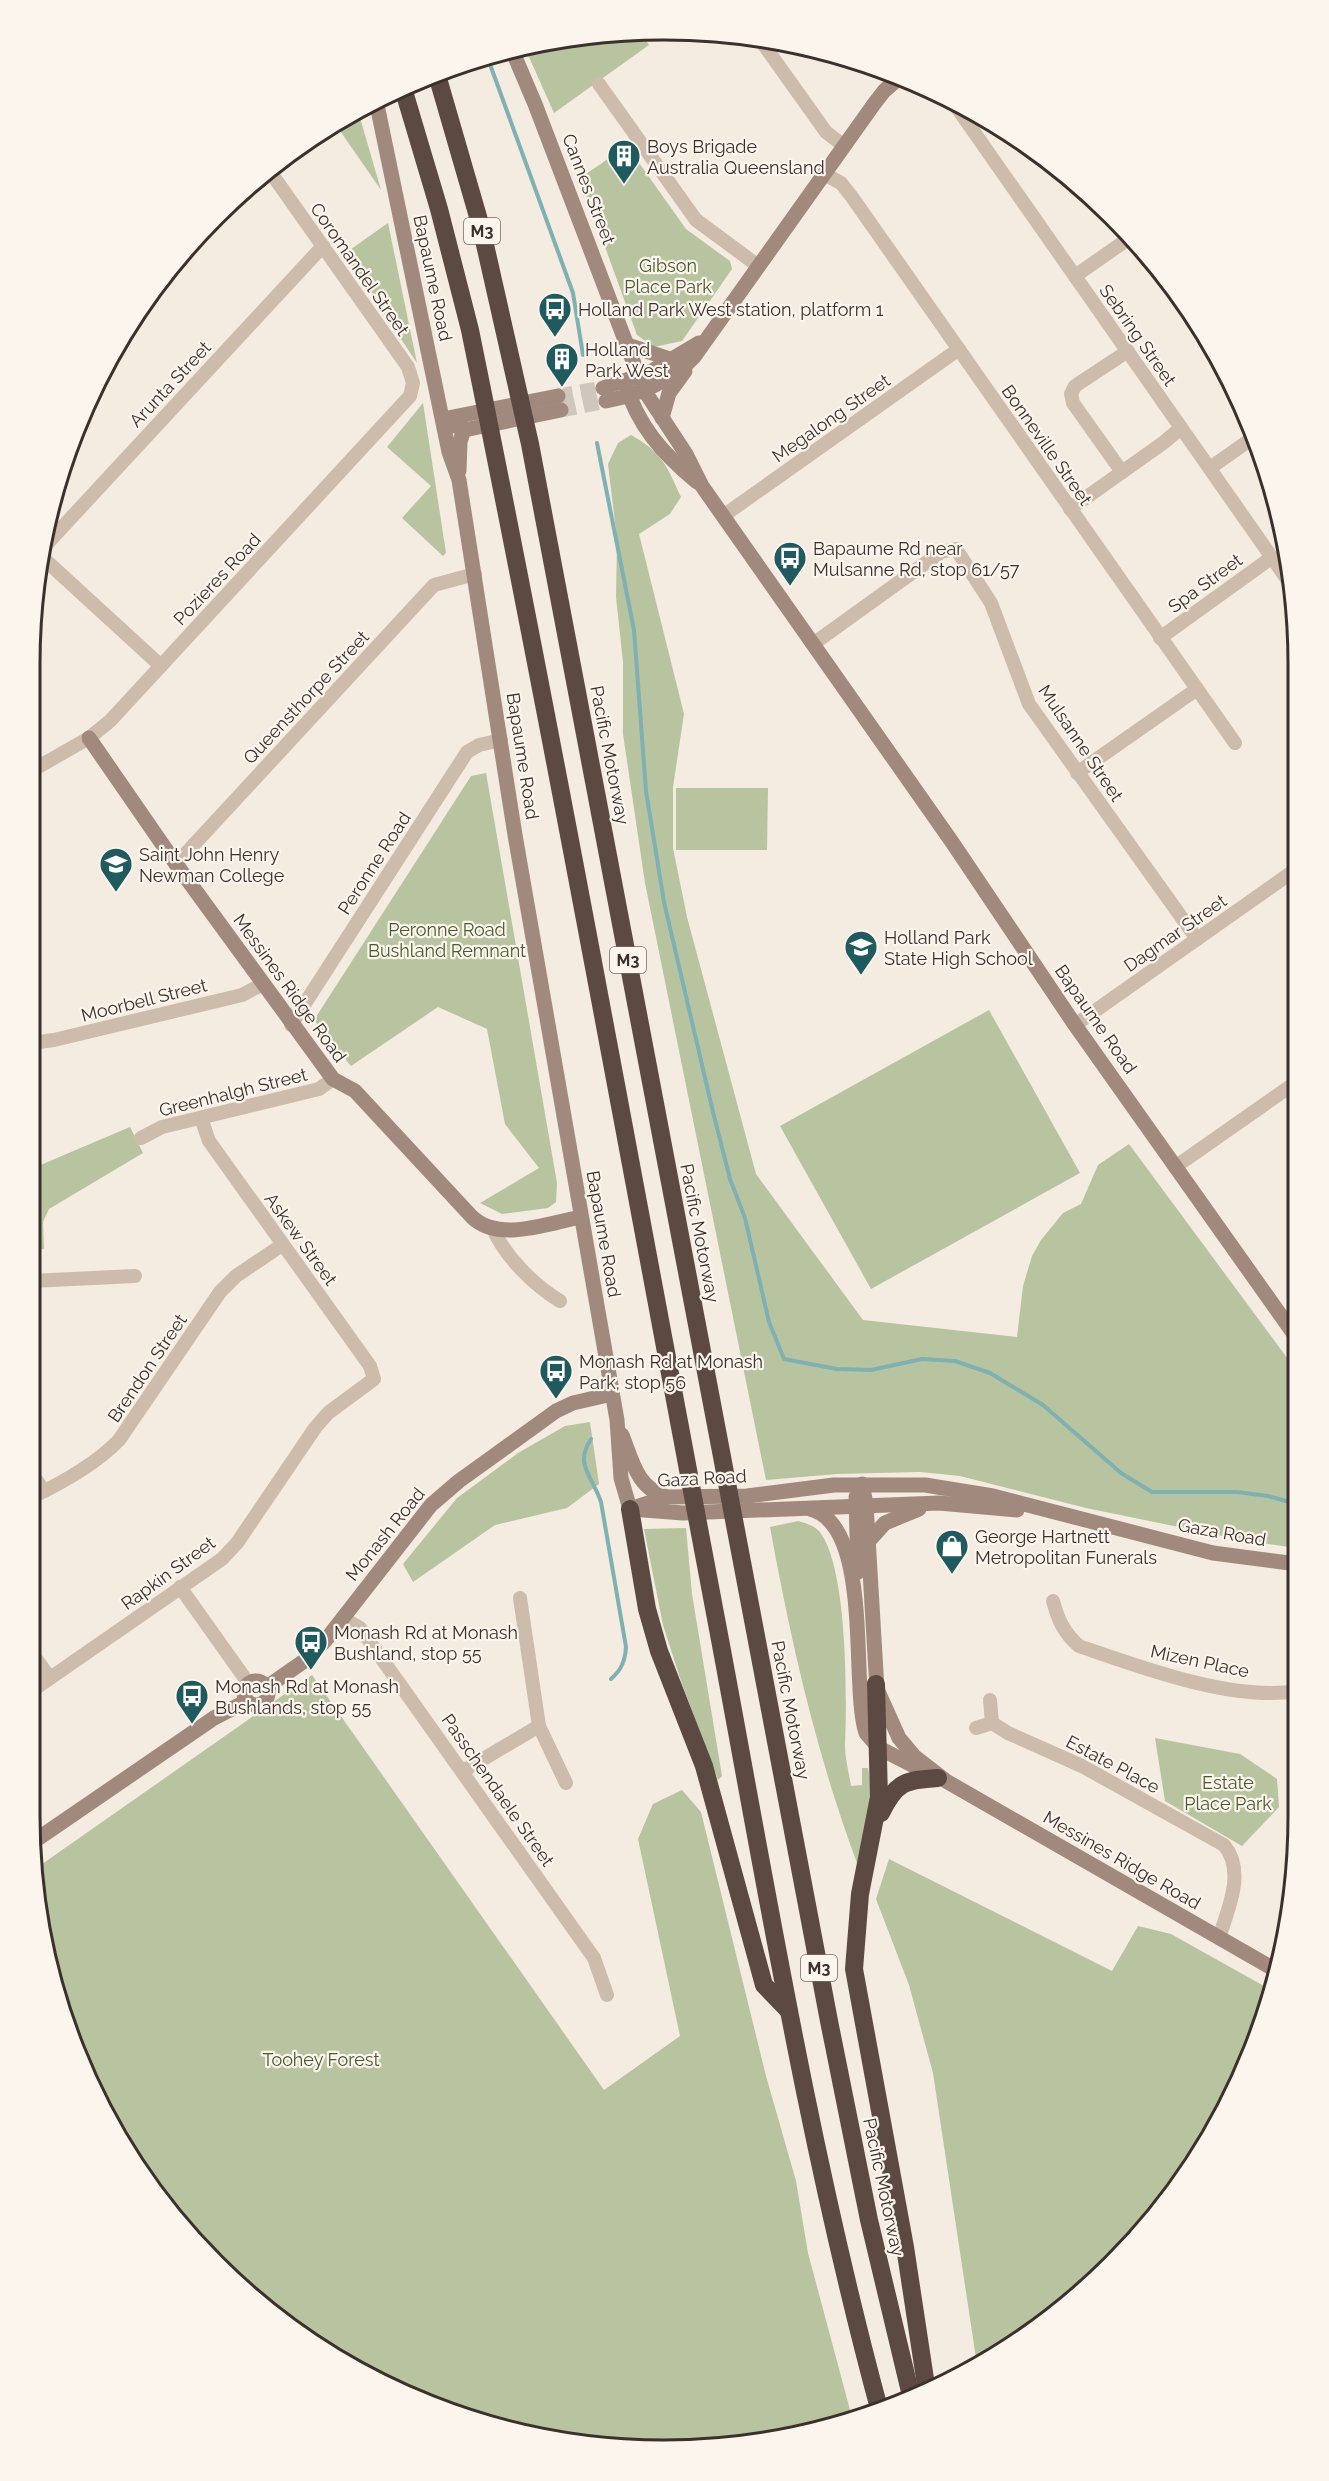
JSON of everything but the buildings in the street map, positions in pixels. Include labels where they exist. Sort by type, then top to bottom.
[{"type":"highway","name":"Pacific Motorway","points":[[439,83],[480,227],[530,444],[736,1534],[862,2185],[910,2390]]},
{"type":"highway","name":"M3","points":[[406,97],[457,274],[483,395],[789,2012],[835,2236],[878,2402]]},
{"type":"highway","points":[[630,1509],[647,1609],[659,1651],[704,1766],[765,1984],[789,2012]]},
{"type":"highway","points":[[876,1684],[880,1785],[875,1826],[860,1894],[854,1969],[905,2247],[926,2383]]},
{"type":"highway","points":[[875,1826],[897,1787],[914,1779],[942,1780]]},
{"type":"street","points":[[767,49],[826,132],[844,146]]},
{"type":"street","name":"Cannes Street","points":[[515,59],[628,345],[634,386]]},
{"type":"street","points":[[599,84],[696,220],[757,265]]},
{"type":"street","points":[[662,418],[669,393],[708,335],[884,91],[892,84]]},
{"type":"street","name":"Bapaume Road","points":[[378,111],[450,458],[459,480],[581,1217],[617,1420],[621,1478],[630,1509]]},
{"type":"street","name":"Sebring Street","points":[[963,117],[1281,572]]},
{"type":"street","name":"Bonneville Street","points":[[824,174],[843,185],[1235,743]]},
{"type":"street","name":"Coromandel Street","points":[[274,178],[408,367],[413,380],[412,391]]},
{"type":"street","points":[[1076,276],[1124,242]]},
{"type":"street","name":"Arunta Street","points":[[54,537],[323,246]]},
{"type":"street","points":[[634,386],[708,335]]},
{"type":"street","points":[[628,345],[673,360]]},
{"type":"street","name":"Megalong Street","points":[[723,516],[958,349]]},
{"type":"street","points":[[1122,472],[1073,404],[1071,394],[1076,386],[1128,351]]},
{"type":"street","points":[[605,395],[670,376],[691,361]]},
{"type":"street","name":"Bapaume Road","points":[[634,386],[662,418],[686,454],[702,486],[1175,1167],[1288,1313]]},
{"type":"street","name":"Bapaume Road","points":[[634,386],[637,417],[657,446],[702,486]]},
{"type":"street","name":"Pozieres Road","points":[[40,766],[89,738],[110,721],[406,402],[412,391]]},
{"type":"street","points":[[559,403],[464,429],[443,420],[559,403]]},
{"type":"street","points":[[1070,509],[1181,428]]},
{"type":"street","points":[[459,480],[459,446],[464,429]]},
{"type":"street","points":[[1210,468],[1247,442]]},
{"type":"street","name":"Mulsanne Street","points":[[813,644],[941,552],[956,549],[991,603],[1029,704],[1197,939]]},
{"type":"street","name":"Spa Street","points":[[1160,638],[1271,558]]},
{"type":"street","points":[[49,563],[161,666]]},
{"type":"street","name":"Queensthorpe Street","points":[[176,864],[434,585],[475,574]]},
{"type":"street","points":[[1077,772],[1197,690]]},
{"type":"street","name":"Messines Ridge Road","points":[[89,738],[291,1025],[333,1079],[355,1091],[472,1217],[482,1225],[493,1229],[501,1245],[538,1287],[560,1301]]},
{"type":"street","name":"Peronne Road","points":[[291,1025],[467,752],[479,745],[501,740]]},
{"type":"street","name":"Dagmar Street","points":[[1075,1024],[1288,874]]},
{"type":"street","name":"Moorbell Street","points":[[40,1042],[242,995],[263,984]]},
{"type":"street","name":"Greenhalgh Street","points":[[141,1138],[162,1127],[319,1089],[333,1079]]},
{"type":"street","points":[[1175,1167],[1288,1088]]},
{"type":"street","name":"Askew Street","points":[[201,1118],[209,1141],[370,1366],[374,1379]]},
{"type":"street","points":[[493,1229],[517,1228],[581,1217]]},
{"type":"street","name":"Brendon Street","points":[[40,1493],[69,1478],[114,1445],[220,1292],[237,1276],[282,1245]]},
{"type":"street","points":[[40,1281],[135,1276]]},
{"type":"street","name":"Rapkin Street","points":[[40,1685],[230,1551],[315,1428],[328,1413],[374,1379]]},
{"type":"street","name":"Monash Road","points":[[41,1837],[214,1718],[247,1701],[255,1705],[263,1703],[268,1696],[267,1687],[307,1659],[343,1618],[418,1518],[444,1493],[556,1411],[573,1403],[612,1394]]},
{"type":"street","name":"Bapaume Road","points":[[617,1420],[638,1475],[650,1490],[667,1497]]},
{"type":"street","name":"Messines Ridge Road","points":[[861,1484],[876,1684],[883,1708],[898,1738],[915,1757],[942,1780]]},
{"type":"street","name":"Gaza Road","points":[[630,1509],[667,1497],[747,1496],[861,1484],[954,1488],[1213,1553],[1288,1563]]},
{"type":"street","points":[[40,1485],[44,1491]]},
{"type":"street","points":[[867,1543],[877,1529],[896,1517],[939,1503]]},
{"type":"street","name":"Gaza Road","points":[[630,1509],[683,1513],[939,1503],[1071,1517]]},
{"type":"street","points":[[857,1611],[861,1506]]},
{"type":"street","points":[[804,1508],[822,1513],[833,1525],[851,1574],[857,1611]]},
{"type":"street","points":[[180,1587],[249,1684]]},
{"type":"street","points":[[520,1598],[538,1726],[566,1783]]},
{"type":"street","name":"Mizen Place","points":[[1053,1601],[1059,1620],[1068,1636],[1079,1646],[1160,1674],[1275,1695],[1288,1693]]},
{"type":"street","name":"Messines Ridge Road","points":[[857,1611],[863,1724],[869,1738],[879,1748],[942,1780],[1270,1967]]},
{"type":"street","name":"Passchendaele Street","points":[[343,1618],[360,1628],[464,1771],[594,1958],[608,1995]]},
{"type":"street","points":[[40,1664],[50,1678]]},
{"type":"street","points":[[247,1701],[245,1691],[249,1684],[260,1682],[267,1687]]},
{"type":"street","points":[[976,1728],[992,1723],[990,1700]]},
{"type":"street","name":"Estate Place","points":[[992,1723],[1082,1766],[1224,1845],[1233,1855],[1235,1870],[1230,1903],[1219,1938]]},
{"type":"street","points":[[464,1771],[538,1726]]},
{"type":"green space","points":[[646,41],[649,45],[554,113],[528,56],[583,46]]},
{"type":"green space","points":[[361,120],[381,190],[341,132]]},
{"type":"green space","name":"Gibson Place Park","points":[[627,146],[686,229],[730,261],[732,269],[682,341],[654,347],[637,335],[580,178]]},
{"type":"green space","points":[[388,223],[417,363],[344,254]]},
{"type":"green space","points":[[423,403],[446,553],[443,556],[402,518],[431,486],[387,447]]},
{"type":"green space","points":[[631,435],[657,454],[672,477],[681,497],[670,514],[639,534],[684,714],[673,787],[673,848],[687,917],[756,1174],[863,1320],[1017,1337],[1023,1286],[1032,1256],[1041,1240],[1063,1213],[1081,1204],[1098,1165],[1129,1144],[1288,1359],[1288,1547],[1247,1541],[1086,1508],[960,1476],[920,1472],[837,1474],[766,1480],[645,883],[623,734],[623,662],[616,597],[617,539],[608,464],[618,443]]},
{"type":"green space","name":"Peronne Road Bushland Remnant","points":[[486,773],[557,1183],[556,1202],[548,1208],[502,1214],[480,1203],[539,1168],[505,1124],[487,1029],[438,1007],[351,1066],[314,1020],[471,776]]},
{"type":"green space","points":[[676,788],[768,788],[767,850],[676,850]]},
{"type":"green space","points":[[989,1010],[1080,1173],[871,1289],[780,1126]]},
{"type":"green space","points":[[130,1127],[143,1153],[49,1209],[43,1222],[44,1249],[40,1249],[40,1165]]},
{"type":"green space","points":[[590,1422],[599,1484],[567,1508],[495,1525],[413,1582],[403,1564],[457,1498],[518,1453],[565,1426]]},
{"type":"green space","points":[[798,1521],[819,1531],[829,1548],[836,1573],[844,1634],[846,1760],[851,1786],[862,1785],[862,1768],[868,1768],[870,1780],[868,1816],[857,1863],[829,1780],[806,1697],[770,1527]]},
{"type":"green space","points":[[686,1528],[692,1594],[722,1776],[718,1780],[663,1625],[644,1529]]},
{"type":"green space","name":"Toohey Forest","points":[[312,1675],[604,2090],[680,2036],[638,1839],[653,1804],[682,1790],[701,1812],[766,2076],[796,2181],[808,2253],[850,2411],[786,2429],[705,2439],[624,2439],[583,2435],[543,2429],[503,2419],[426,2393],[352,2357],[318,2335],[285,2312],[223,2258],[169,2196],[124,2128],[88,2055],[74,2017],[52,1938],[43,1864]]},
{"type":"green space","name":"Estate Place Park","points":[[1155,1738],[1240,1754],[1277,1779],[1279,1807],[1242,1846],[1165,1801]]},
{"type":"green space","points":[[889,1859],[1112,1971],[1138,1926],[1171,1934],[1264,1986],[1241,2055],[1224,2092],[1205,2128],[1160,2196],[1106,2258],[1076,2286],[1044,2312],[976,2357],[933,2073],[909,1985],[876,1899]]},
{"type":"waterway","points":[[491,66],[573,293],[583,355]]},
{"type":"waterway","points":[[597,443],[634,630],[646,791],[664,902],[730,1179],[745,1218],[769,1322],[784,1359],[837,1369],[871,1370],[922,1359],[955,1361],[990,1373],[1043,1405],[1121,1473],[1152,1492],[1237,1492],[1288,1502]]},
{"type":"waterway","points":[[591,1439],[586,1448],[584,1463],[601,1502],[626,1647],[622,1665],[611,1679]]},
{"type":"tunnel","points":[[558,396],[603,388]]},
{"type":"tunnel","points":[[561,410],[606,401]]},
{"type":"place","name":"Boys Brigade Australia Queensland","points":[[624,185]]},
{"type":"place","name":"Holland Park West station, platform 1","points":[[555,338]]},
{"type":"place","name":"Holland Park West","points":[[562,388]]},
{"type":"place","name":"Bapaume Rd near Mulsanne Rd, stop 61/57","points":[[790,587]]},
{"type":"place","name":"Saint John Henry Newman College","points":[[116,893]]},
{"type":"place","name":"Holland Park State High School","points":[[861,976]]},
{"type":"place","name":"Monash Rd at Monash Park, stop 56","points":[[556,1400]]},
{"type":"place","name":"George Hartnett Metropolitan Funerals","points":[[952,1575]]},
{"type":"place","name":"Monash Rd at Monash Bushland, stop 55","points":[[311,1671]]},
{"type":"place","name":"Monash Rd at Monash Bushlands, stop 55","points":[[192,1725]]}]
